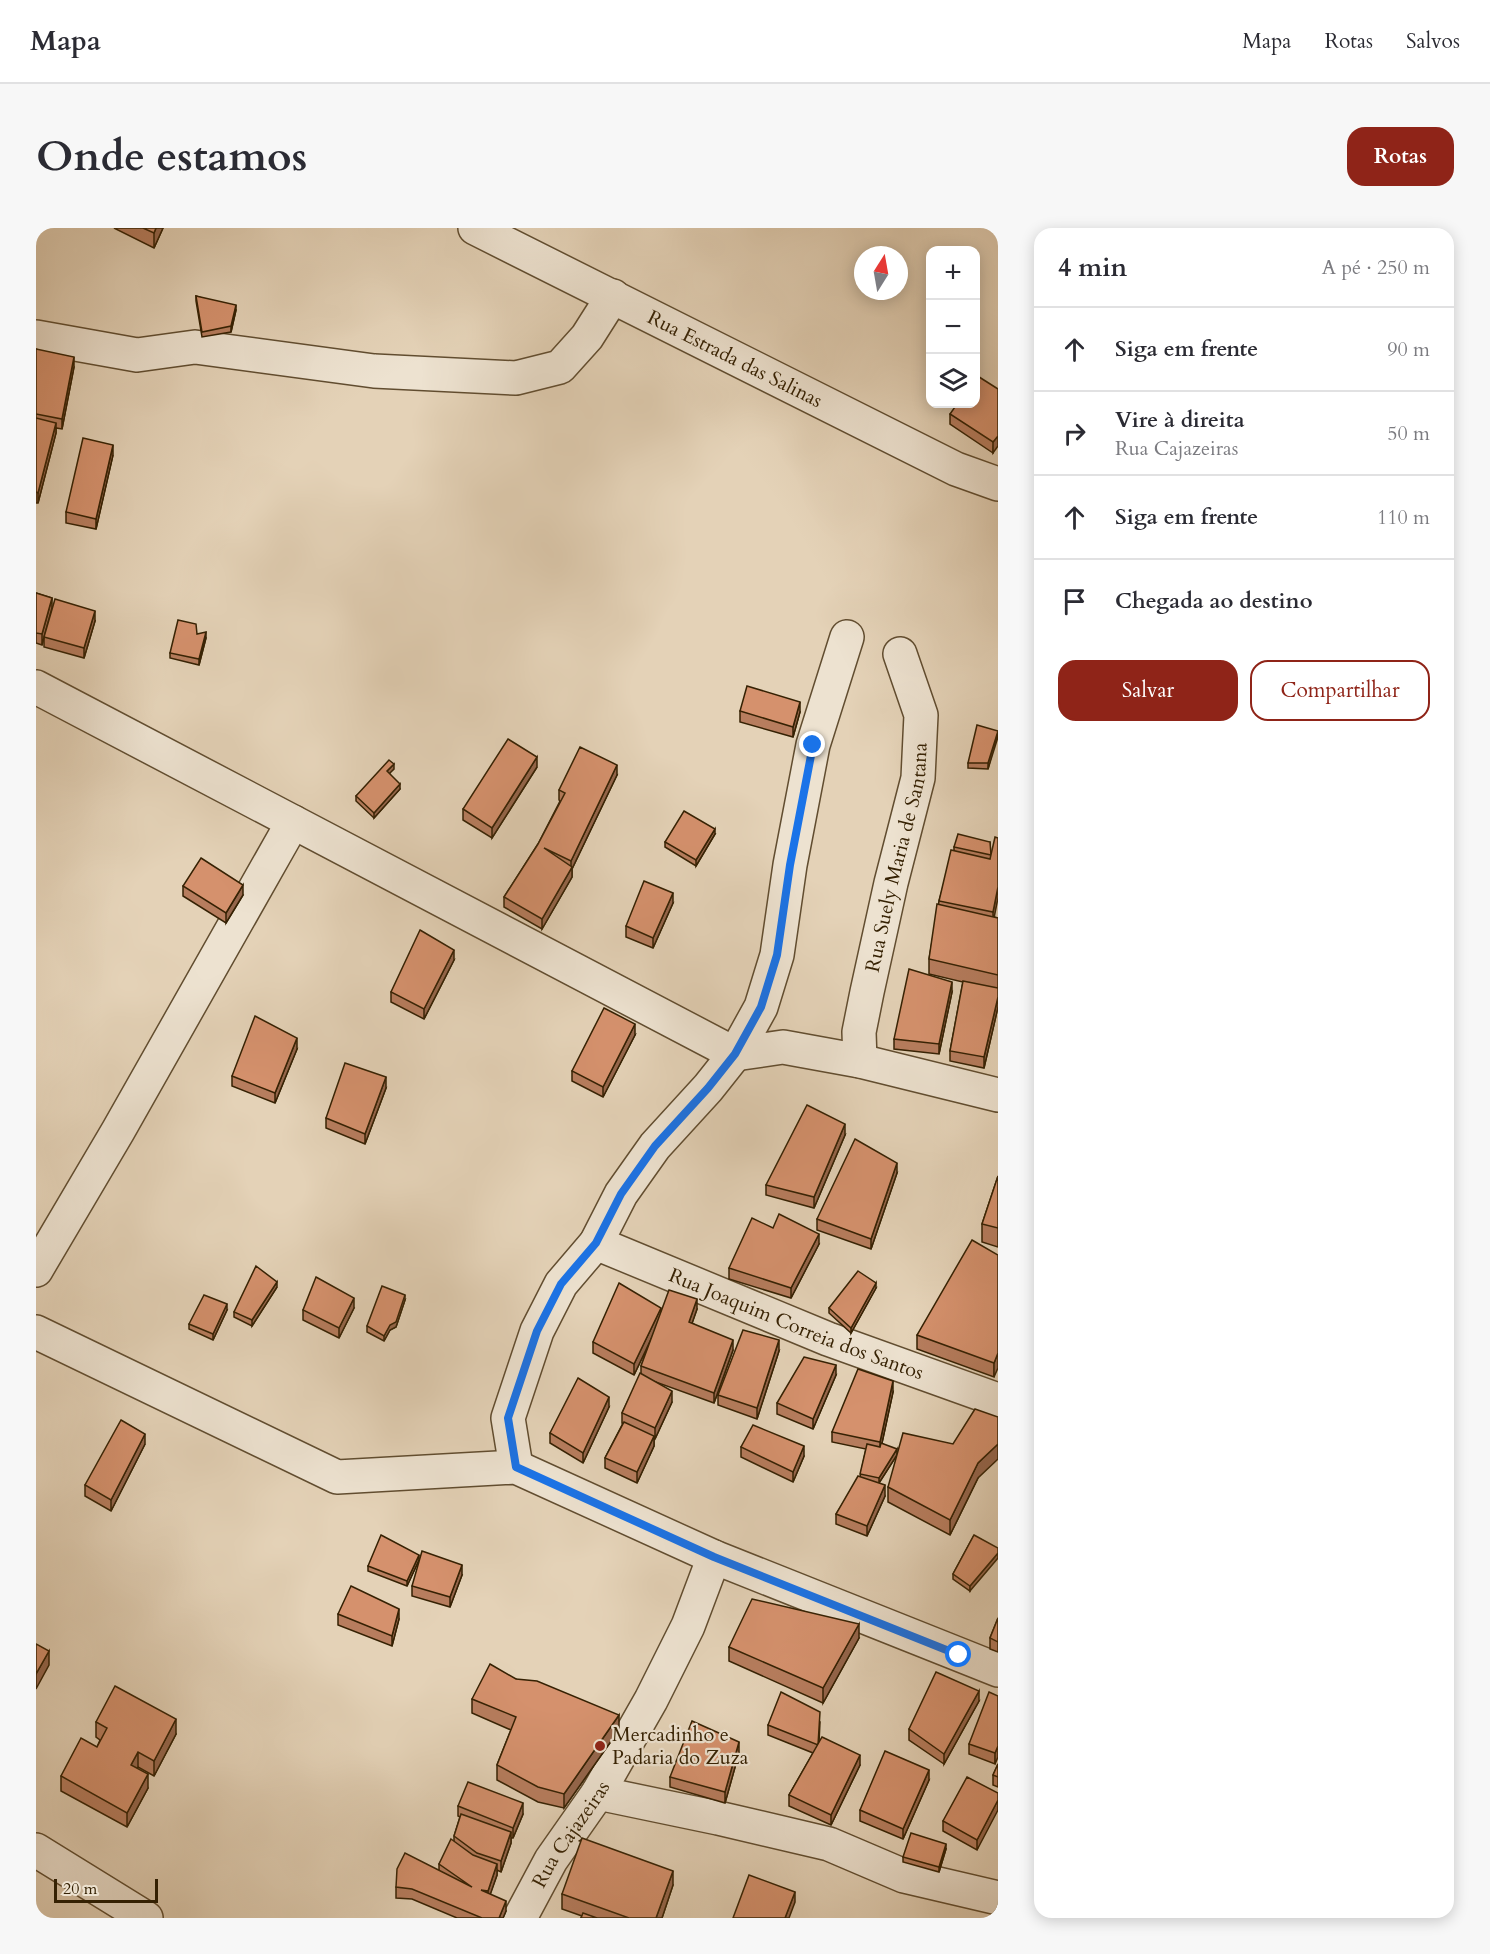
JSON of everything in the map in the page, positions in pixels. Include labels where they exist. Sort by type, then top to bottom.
[{"type":"street","name":"Rua Estrada das Salinas","points":[[488,231],[956,469],[997,483]]},
{"type":"street","points":[[36,337],[137,355],[195,347],[374,371],[516,378],[560,367],[587,337],[613,296]]},
{"type":"street","points":[[516,1467],[508,1418],[537,1331],[561,1284],[596,1243],[621,1194],[655,1146],[708,1088],[735,1054],[761,1007],[777,955],[790,865],[813,745],[847,637]]},
{"type":"street","name":"Rua Suely Maria de Santana","points":[[860,1061],[859,1032],[867,992],[891,883],[918,778],[921,715],[900,654]]},
{"type":"street","points":[[36,687],[735,1054],[783,1047],[860,1061],[998,1095]]},
{"type":"street","points":[[36,1270],[136,1100],[293,822]]},
{"type":"street","name":"Rua Joaquim Correia dos Santos","points":[[596,1243],[828,1339],[998,1400]]},
{"type":"street","points":[[36,1332],[337,1477],[516,1467],[714,1557],[998,1670]]},
{"type":"street","name":"Rua Cajazeiras","points":[[520,1918],[551,1860],[598,1793],[651,1700],[688,1626],[714,1557]]},
{"type":"street","points":[[598,1793],[829,1844],[904,1876],[998,1898]]},
{"type":"street","points":[[36,1850],[146,1918]]},
{"type":"building","points":[[143,228],[156,228],[154,233]]},
{"type":"building","points":[[196,296],[236,305],[231,326],[202,332]]},
{"type":"building","points":[[36,349],[74,357],[62,419],[36,414]]},
{"type":"building","points":[[980,378],[998,389],[998,436],[993,442],[950,414],[954,408],[980,408]]},
{"type":"building","points":[[36,418],[56,423],[38,493],[36,492]]},
{"type":"building","points":[[83,438],[113,445],[96,519],[66,512]]},
{"type":"building","points":[[36,593],[52,598],[42,634],[36,633]]},
{"type":"building","points":[[55,599],[95,611],[84,648],[44,637]]},
{"type":"building","points":[[178,620],[196,624],[197,634],[206,632],[199,659],[170,653]]},
{"type":"building","points":[[747,686],[800,702],[793,727],[740,711]]},
{"type":"building","points":[[977,725],[998,731],[988,763],[968,763]]},
{"type":"building","points":[[508,739],[537,757],[492,828],[463,809]]},
{"type":"building","points":[[580,747],[617,765],[571,861],[544,848],[572,867],[542,919],[504,897],[538,844],[565,793],[559,790]]},
{"type":"building","points":[[389,760],[394,764],[387,771],[400,784],[374,813],[356,796]]},
{"type":"building","points":[[684,811],[715,829],[696,860],[665,842]]},
{"type":"building","points":[[958,834],[990,842],[991,855],[954,847]]},
{"type":"building","points":[[995,837],[998,838],[998,887],[993,912],[939,901],[951,850],[990,859]]},
{"type":"building","points":[[201,858],[243,885],[226,913],[183,886]]},
{"type":"building","points":[[644,881],[673,893],[653,938],[626,926]]},
{"type":"building","points":[[937,904],[998,918],[998,975],[929,959]]},
{"type":"building","points":[[420,930],[454,950],[424,1009],[391,992]]},
{"type":"building","points":[[909,969],[952,982],[939,1044],[894,1039]]},
{"type":"building","points":[[963,981],[998,988],[984,1057],[950,1051]]},
{"type":"building","points":[[604,1008],[635,1024],[603,1087],[572,1071]]},
{"type":"building","points":[[255,1016],[297,1038],[275,1093],[232,1076]]},
{"type":"building","points":[[345,1063],[386,1077],[365,1134],[326,1118]]},
{"type":"building","points":[[807,1105],[845,1124],[814,1197],[766,1185]]},
{"type":"building","points":[[855,1139],[897,1163],[871,1239],[817,1219]]},
{"type":"building","points":[[998,1176],[998,1228],[982,1224]]},
{"type":"building","points":[[779,1214],[819,1234],[791,1288],[729,1268],[752,1218],[773,1228]]},
{"type":"building","points":[[972,1240],[998,1255],[998,1353],[994,1363],[917,1335]]},
{"type":"building","points":[[256,1266],[277,1282],[252,1320],[234,1312]]},
{"type":"building","points":[[858,1271],[876,1283],[851,1328],[829,1308]]},
{"type":"building","points":[[316,1277],[354,1298],[339,1328],[303,1310]]},
{"type":"building","points":[[619,1283],[661,1308],[634,1364],[593,1342]]},
{"type":"building","points":[[382,1286],[405,1295],[396,1322],[390,1325],[384,1336],[367,1326]]},
{"type":"building","points":[[669,1290],[697,1299],[689,1322],[733,1340],[714,1393],[641,1366]]},
{"type":"building","points":[[204,1295],[227,1304],[213,1334],[189,1324]]},
{"type":"building","points":[[743,1330],[779,1340],[757,1408],[718,1395]]},
{"type":"building","points":[[804,1357],[836,1365],[813,1419],[777,1403]]},
{"type":"building","points":[[858,1369],[893,1381],[880,1442],[832,1432]]},
{"type":"building","points":[[640,1373],[672,1391],[655,1428],[622,1413]]},
{"type":"building","points":[[578,1378],[609,1397],[583,1453],[550,1433]]},
{"type":"building","points":[[975,1409],[998,1417],[998,1444],[978,1463],[950,1520],[888,1487],[903,1433],[953,1444]]},
{"type":"building","points":[[121,1420],[145,1434],[111,1500],[85,1485]]},
{"type":"building","points":[[624,1422],[654,1436],[637,1472],[605,1458]]},
{"type":"building","points":[[753,1425],[804,1446],[793,1472],[741,1447]]},
{"type":"building","points":[[881,1443],[897,1449],[879,1478],[860,1474],[867,1444],[880,1447]]},
{"type":"building","points":[[858,1476],[885,1485],[867,1526],[836,1514]]},
{"type":"building","points":[[381,1535],[419,1555],[407,1581],[368,1566]]},
{"type":"building","points":[[974,1535],[998,1548],[998,1553],[970,1586],[953,1574]]},
{"type":"building","points":[[422,1551],[462,1565],[450,1597],[412,1586]]},
{"type":"building","points":[[351,1586],[399,1609],[392,1636],[338,1614]]},
{"type":"building","points":[[752,1599],[859,1624],[823,1688],[729,1647]]},
{"type":"building","points":[[998,1618],[998,1642],[990,1638]]},
{"type":"building","points":[[36,1644],[49,1651],[36,1674]]},
{"type":"building","points":[[490,1664],[516,1679],[537,1681],[619,1715],[564,1794],[538,1787],[497,1765],[516,1717],[472,1699]]},
{"type":"building","points":[[936,1672],[979,1691],[944,1754],[909,1729]]},
{"type":"building","points":[[115,1686],[176,1719],[154,1761],[138,1752],[131,1765],[148,1774],[127,1813],[61,1776],[81,1738],[97,1747],[107,1728],[96,1722]]},
{"type":"building","points":[[781,1692],[820,1712],[818,1745],[768,1725]]},
{"type":"building","points":[[989,1692],[998,1696],[998,1746],[995,1753],[969,1744]]},
{"type":"building","points":[[692,1721],[739,1742],[725,1792],[670,1777]]},
{"type":"building","points":[[822,1737],[860,1755],[831,1815],[789,1795]]},
{"type":"building","points":[[885,1751],[929,1770],[903,1829],[860,1810]]},
{"type":"building","points":[[998,1764],[998,1777],[993,1775]]},
{"type":"building","points":[[967,1777],[998,1793],[998,1800],[977,1840],[943,1821]]},
{"type":"building","points":[[468,1782],[523,1803],[513,1828],[458,1806]]},
{"type":"building","points":[[461,1814],[511,1832],[501,1861],[477,1853],[454,1836]]},
{"type":"building","points":[[911,1833],[946,1844],[939,1867],[903,1857]]},
{"type":"building","points":[[582,1838],[673,1871],[656,1918],[629,1918],[562,1894]]},
{"type":"building","points":[[451,1839],[473,1855],[497,1864],[488,1891],[481,1890],[506,1901],[499,1918],[482,1918],[412,1889],[396,1887],[397,1869],[405,1853],[472,1887],[439,1864]]},
{"type":"building","points":[[749,1875],[795,1892],[785,1918],[733,1918]]},
{"type":"building","points":[[583,1913],[597,1918],[581,1918]]},
{"type":"place","name":"Mercadinho e Padaria do Zuza","points":[[600,1746]]},
{"type":"route","points":[[813,745],[790,865],[777,955],[761,1007],[735,1054],[708,1088],[655,1146],[621,1194],[596,1243],[561,1284],[537,1331],[508,1418],[516,1467],[714,1557],[959,1655]]}]
